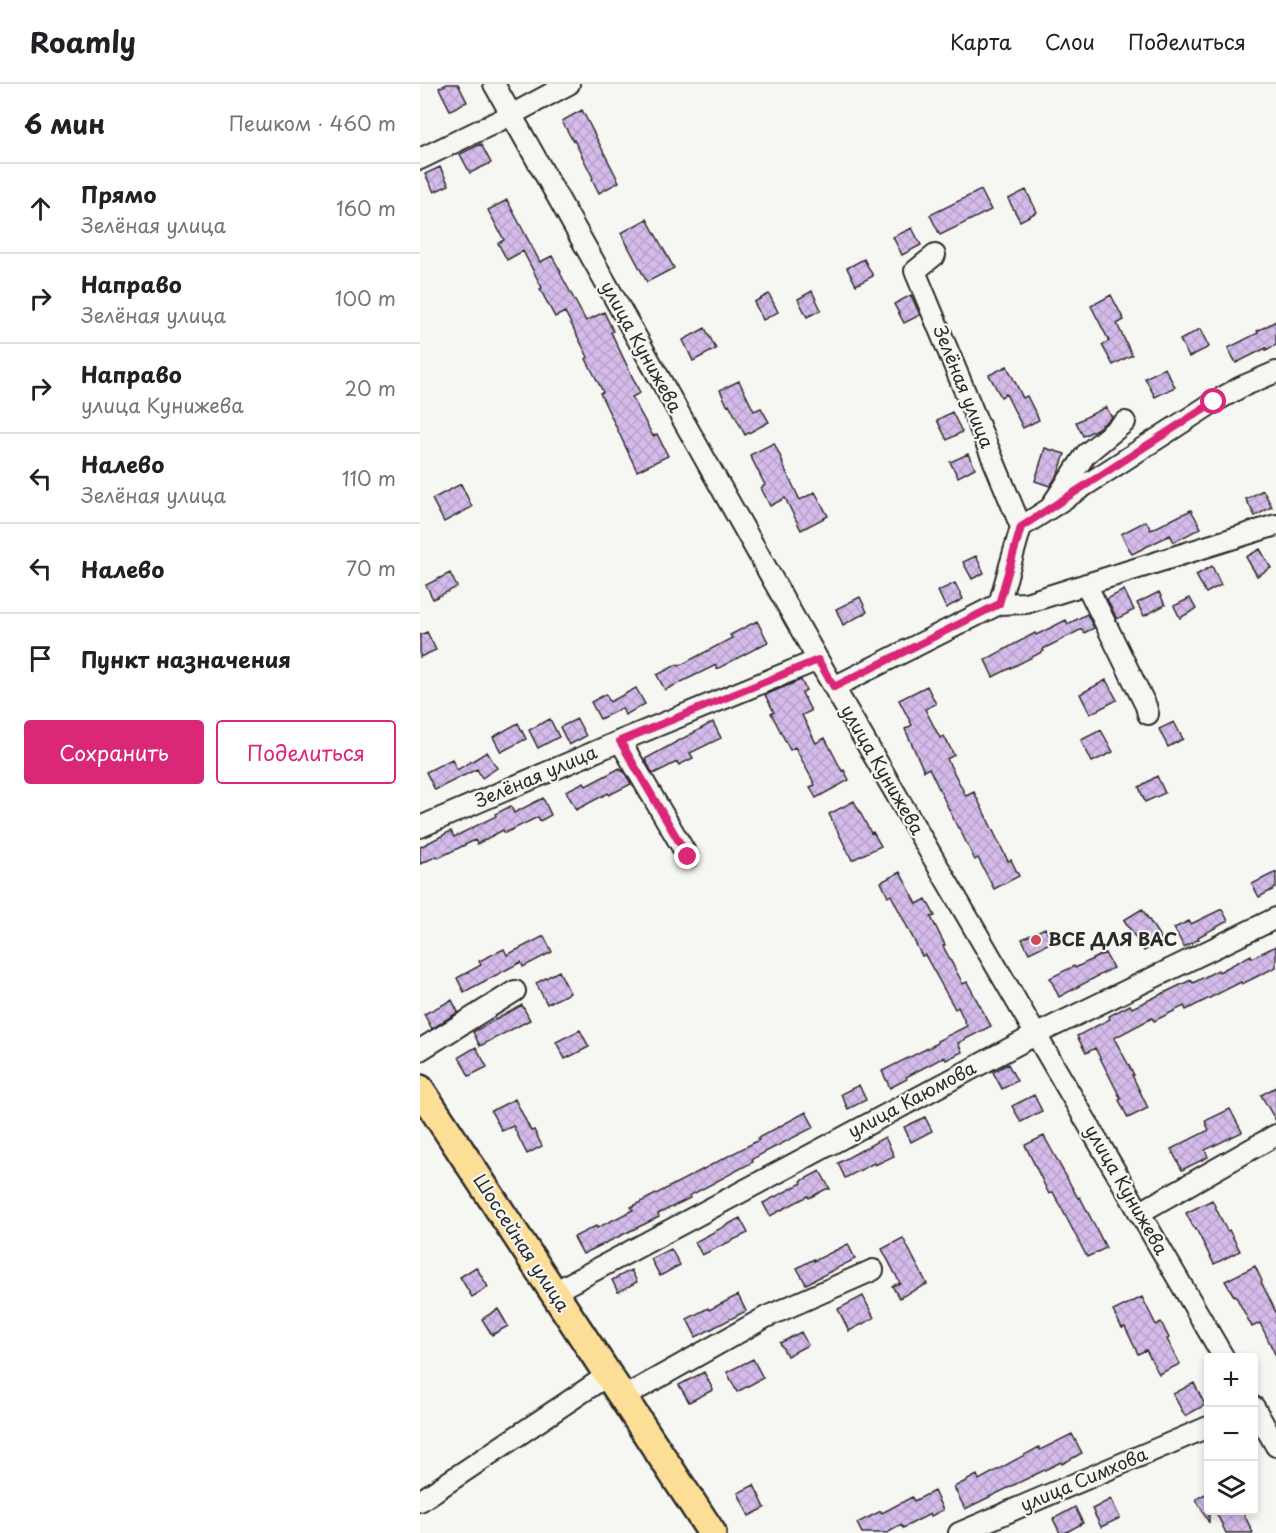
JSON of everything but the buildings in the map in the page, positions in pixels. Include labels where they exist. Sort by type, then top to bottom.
[{"type":"highway","name":"Шоссейная улица","points":[[420,1089],[712,1533]]},
{"type":"street","name":"улица Кунижева","points":[[494,84],[818,660],[1221,1353]]},
{"type":"street","points":[[420,159],[569,84]]},
{"type":"street","name":"Зелёная улица","points":[[935,255],[915,271],[1021,527]]},
{"type":"street","points":[[999,604],[1021,527],[1214,402],[1276,372]]},
{"type":"street","points":[[1050,508],[1086,454],[1125,422]]},
{"type":"street","points":[[834,687],[999,604],[1026,603],[1276,525]]},
{"type":"street","points":[[1086,584],[1148,714]]},
{"type":"street","name":"Зелёная улица","points":[[420,827],[620,741],[818,660]]},
{"type":"street","points":[[620,741],[688,857]]},
{"type":"street","name":"улица Каюмова","points":[[554,1292],[1037,1034],[1276,918]]},
{"type":"street","points":[[420,1050],[515,991]]},
{"type":"street","points":[[1139,1213],[1276,1136]]},
{"type":"street","points":[[622,1398],[766,1317],[873,1270]]},
{"type":"street","points":[[420,1501],[608,1376]]},
{"type":"street","points":[[1258,1414],[1274,1436]]},
{"type":"street","name":"улица Симхова","points":[[959,1533],[1204,1429]]},
{"type":"place","name":"ВСЕ ДЛЯ ВАС","points":[[1036,940]]},
{"type":"route","points":[[688,857],[620,741],[818,660],[834,687],[999,604],[1021,527],[1214,402]]}]
